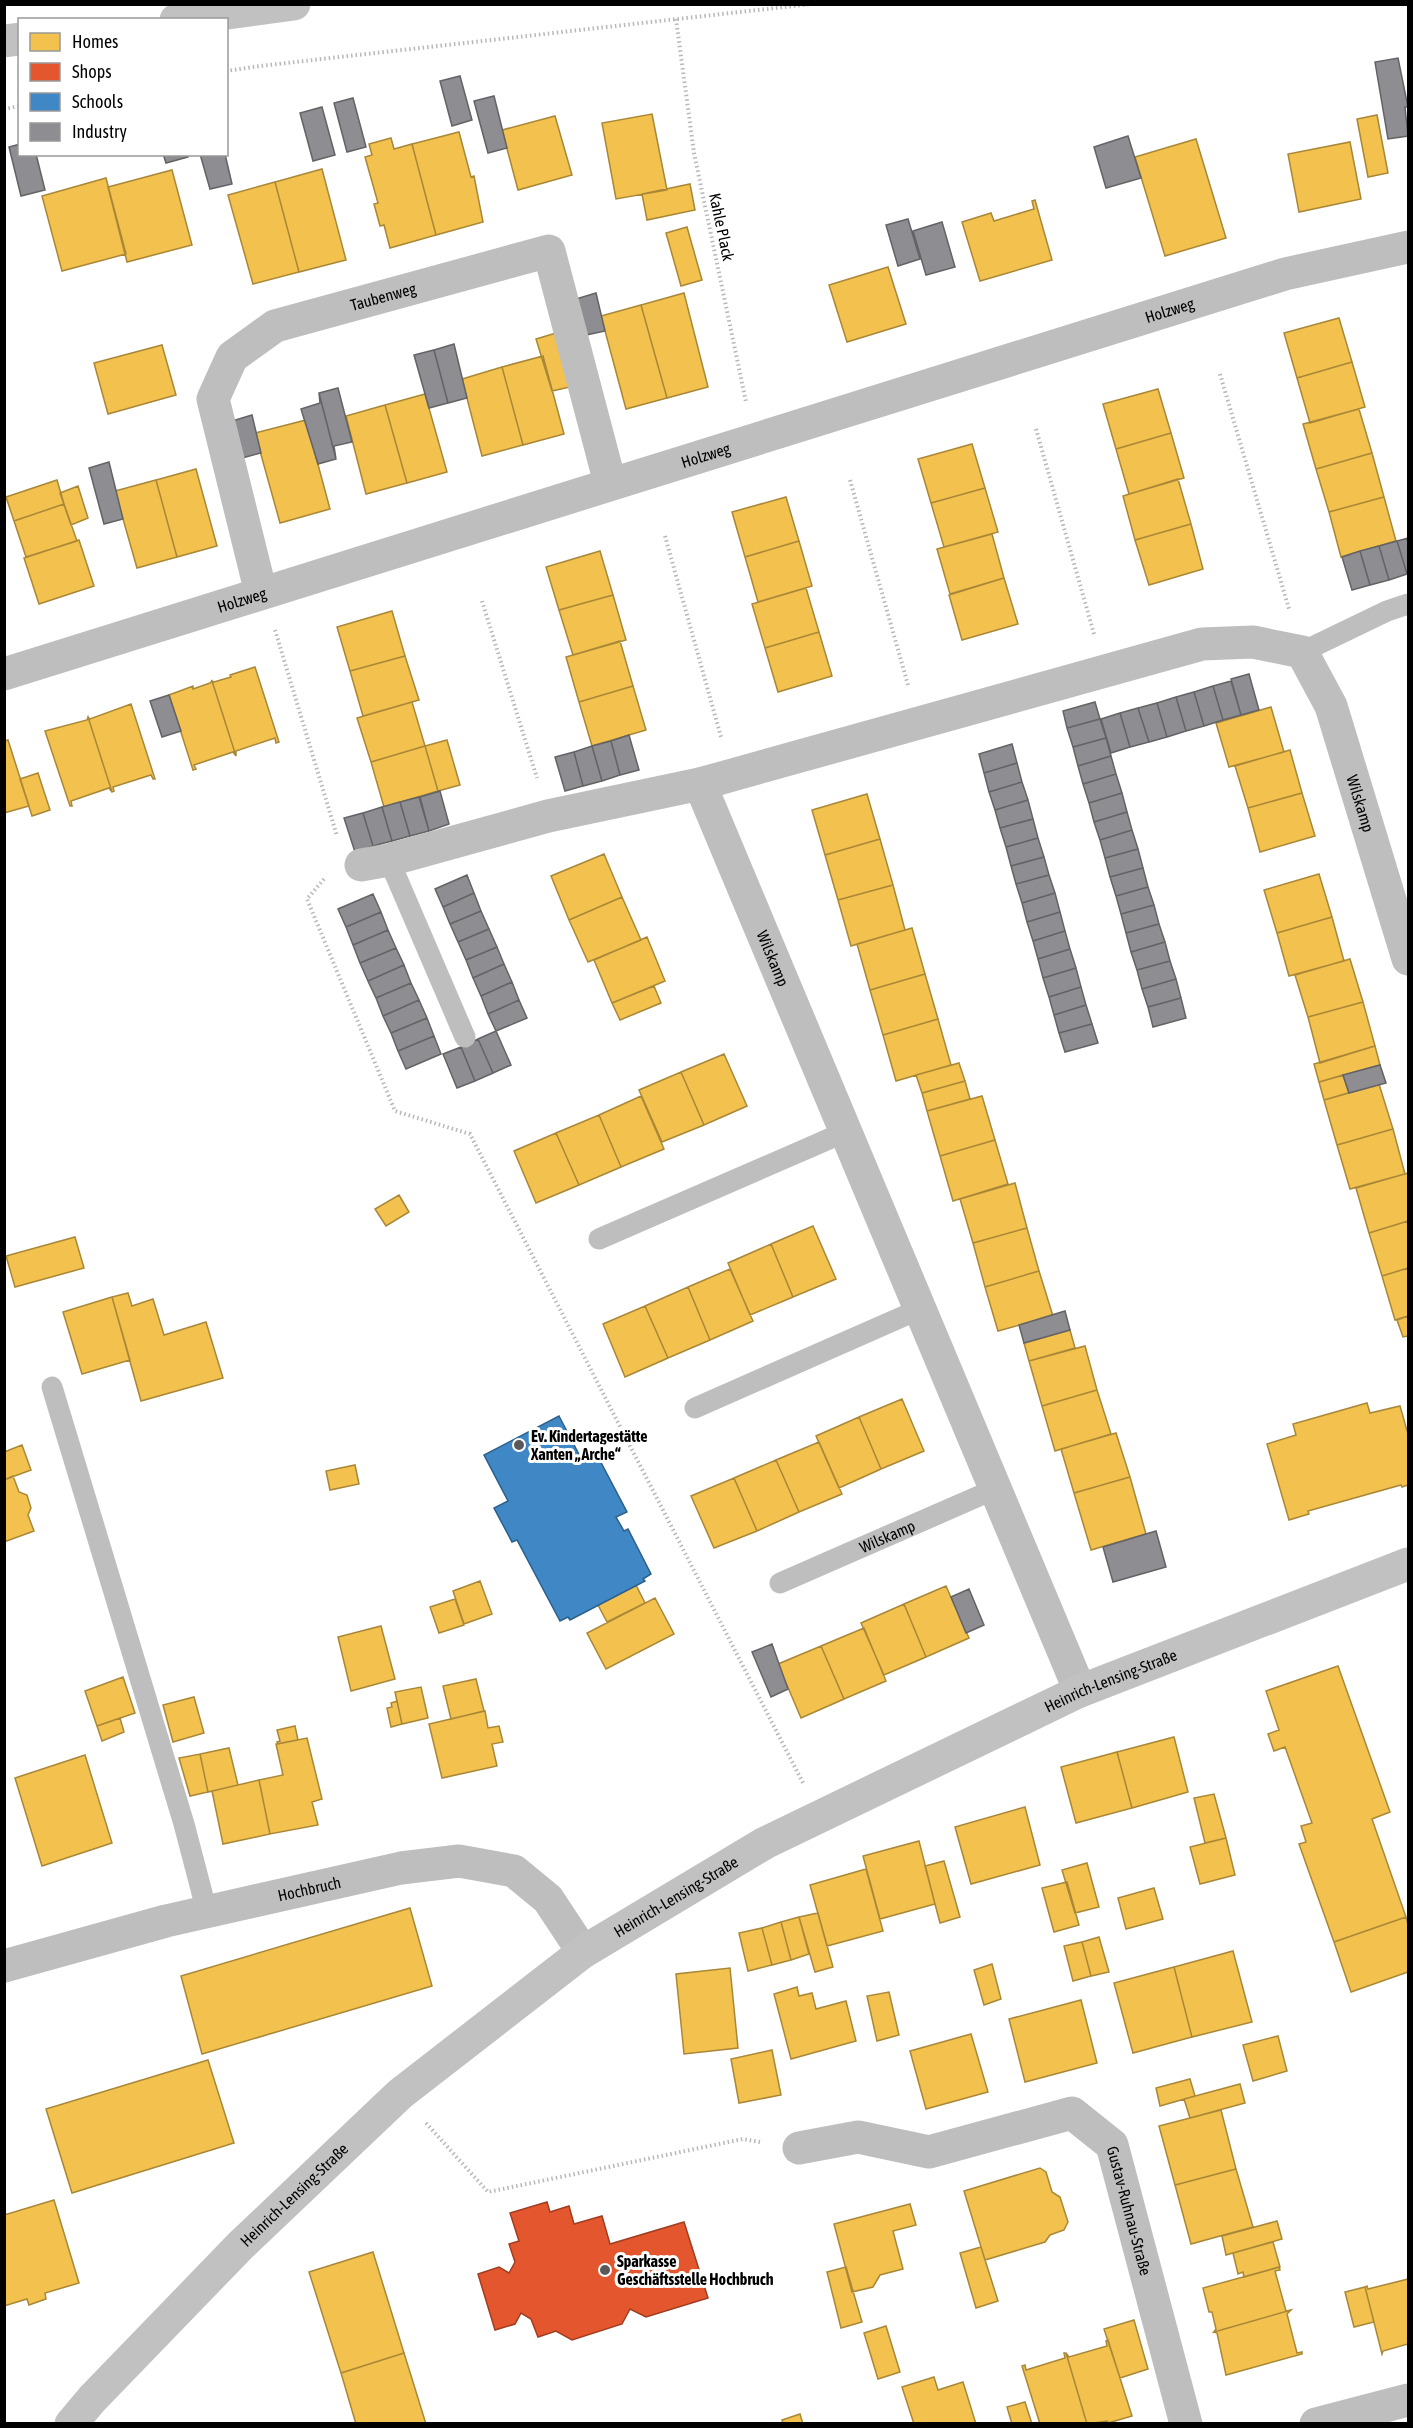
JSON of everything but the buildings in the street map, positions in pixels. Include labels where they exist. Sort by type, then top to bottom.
[{"type":"street","points":[[191,18],[294,4]]},
{"type":"street","name":"Holzweg","points":[[4,674],[753,438],[1285,274],[1408,247]]},
{"type":"street","name":"Taubenweg","points":[[261,593],[213,399],[232,357],[275,326],[549,251],[610,483]]},
{"type":"street","points":[[365,861],[548,816],[700,784],[1202,644],[1253,642],[1302,652]]},
{"type":"street","name":"Wilskamp","points":[[1302,652],[1331,706],[1408,958]]},
{"type":"street","name":"Wilskamp","points":[[700,784],[1080,1691]]},
{"type":"street","name":"Heinrich-Lensing-Straße","points":[[71,2424],[92,2398],[240,2246],[400,2094],[583,1952],[765,1843],[1080,1691],[1408,1564]]},
{"type":"street","name":"Hochbruch","points":[[4,1966],[207,1911],[401,1868],[459,1861],[514,1870],[549,1899],[583,1952]]},
{"type":"street","name":"Gustav-Ruhnau-Straße","points":[[799,2148],[858,2137],[929,2152],[1072,2114],[1112,2145],[1186,2424]]},
{"type":"street","points":[[1316,2424],[1408,2400]]},
{"type":"lane","points":[[1302,652],[1387,611],[1408,604]]},
{"type":"lane","points":[[365,861],[465,1037]]},
{"type":"lane","points":[[599,1239],[845,1132]]},
{"type":"lane","points":[[694,1408],[920,1309]]},
{"type":"lane","points":[[52,1387],[184,1824],[207,1911]]},
{"type":"lane","name":"Wilskamp","points":[[780,1583],[995,1489]]},
{"type":"path","points":[[228,71],[811,4]]},
{"type":"path","name":"Kahle Plack","points":[[676,19],[694,153],[753,438]]},
{"type":"path","points":[[1220,374],[1302,652]]},
{"type":"path","points":[[1036,429],[1105,672]]},
{"type":"path","points":[[850,480],[919,723]]},
{"type":"path","points":[[666,536],[732,775]]},
{"type":"path","points":[[261,593],[365,861],[307,899],[395,1111],[470,1134],[820,1816]]},
{"type":"path","points":[[482,601],[548,816]]},
{"type":"path","points":[[400,2094],[488,2192],[743,2139],[799,2148]]},
{"type":"place","name":"Ev. Kindertagestätte Xanten „Arche“","points":[[519,1445]]},
{"type":"place","name":"Sparkasse Geschäftsstelle Hochbruch","points":[[605,2270]]}]
